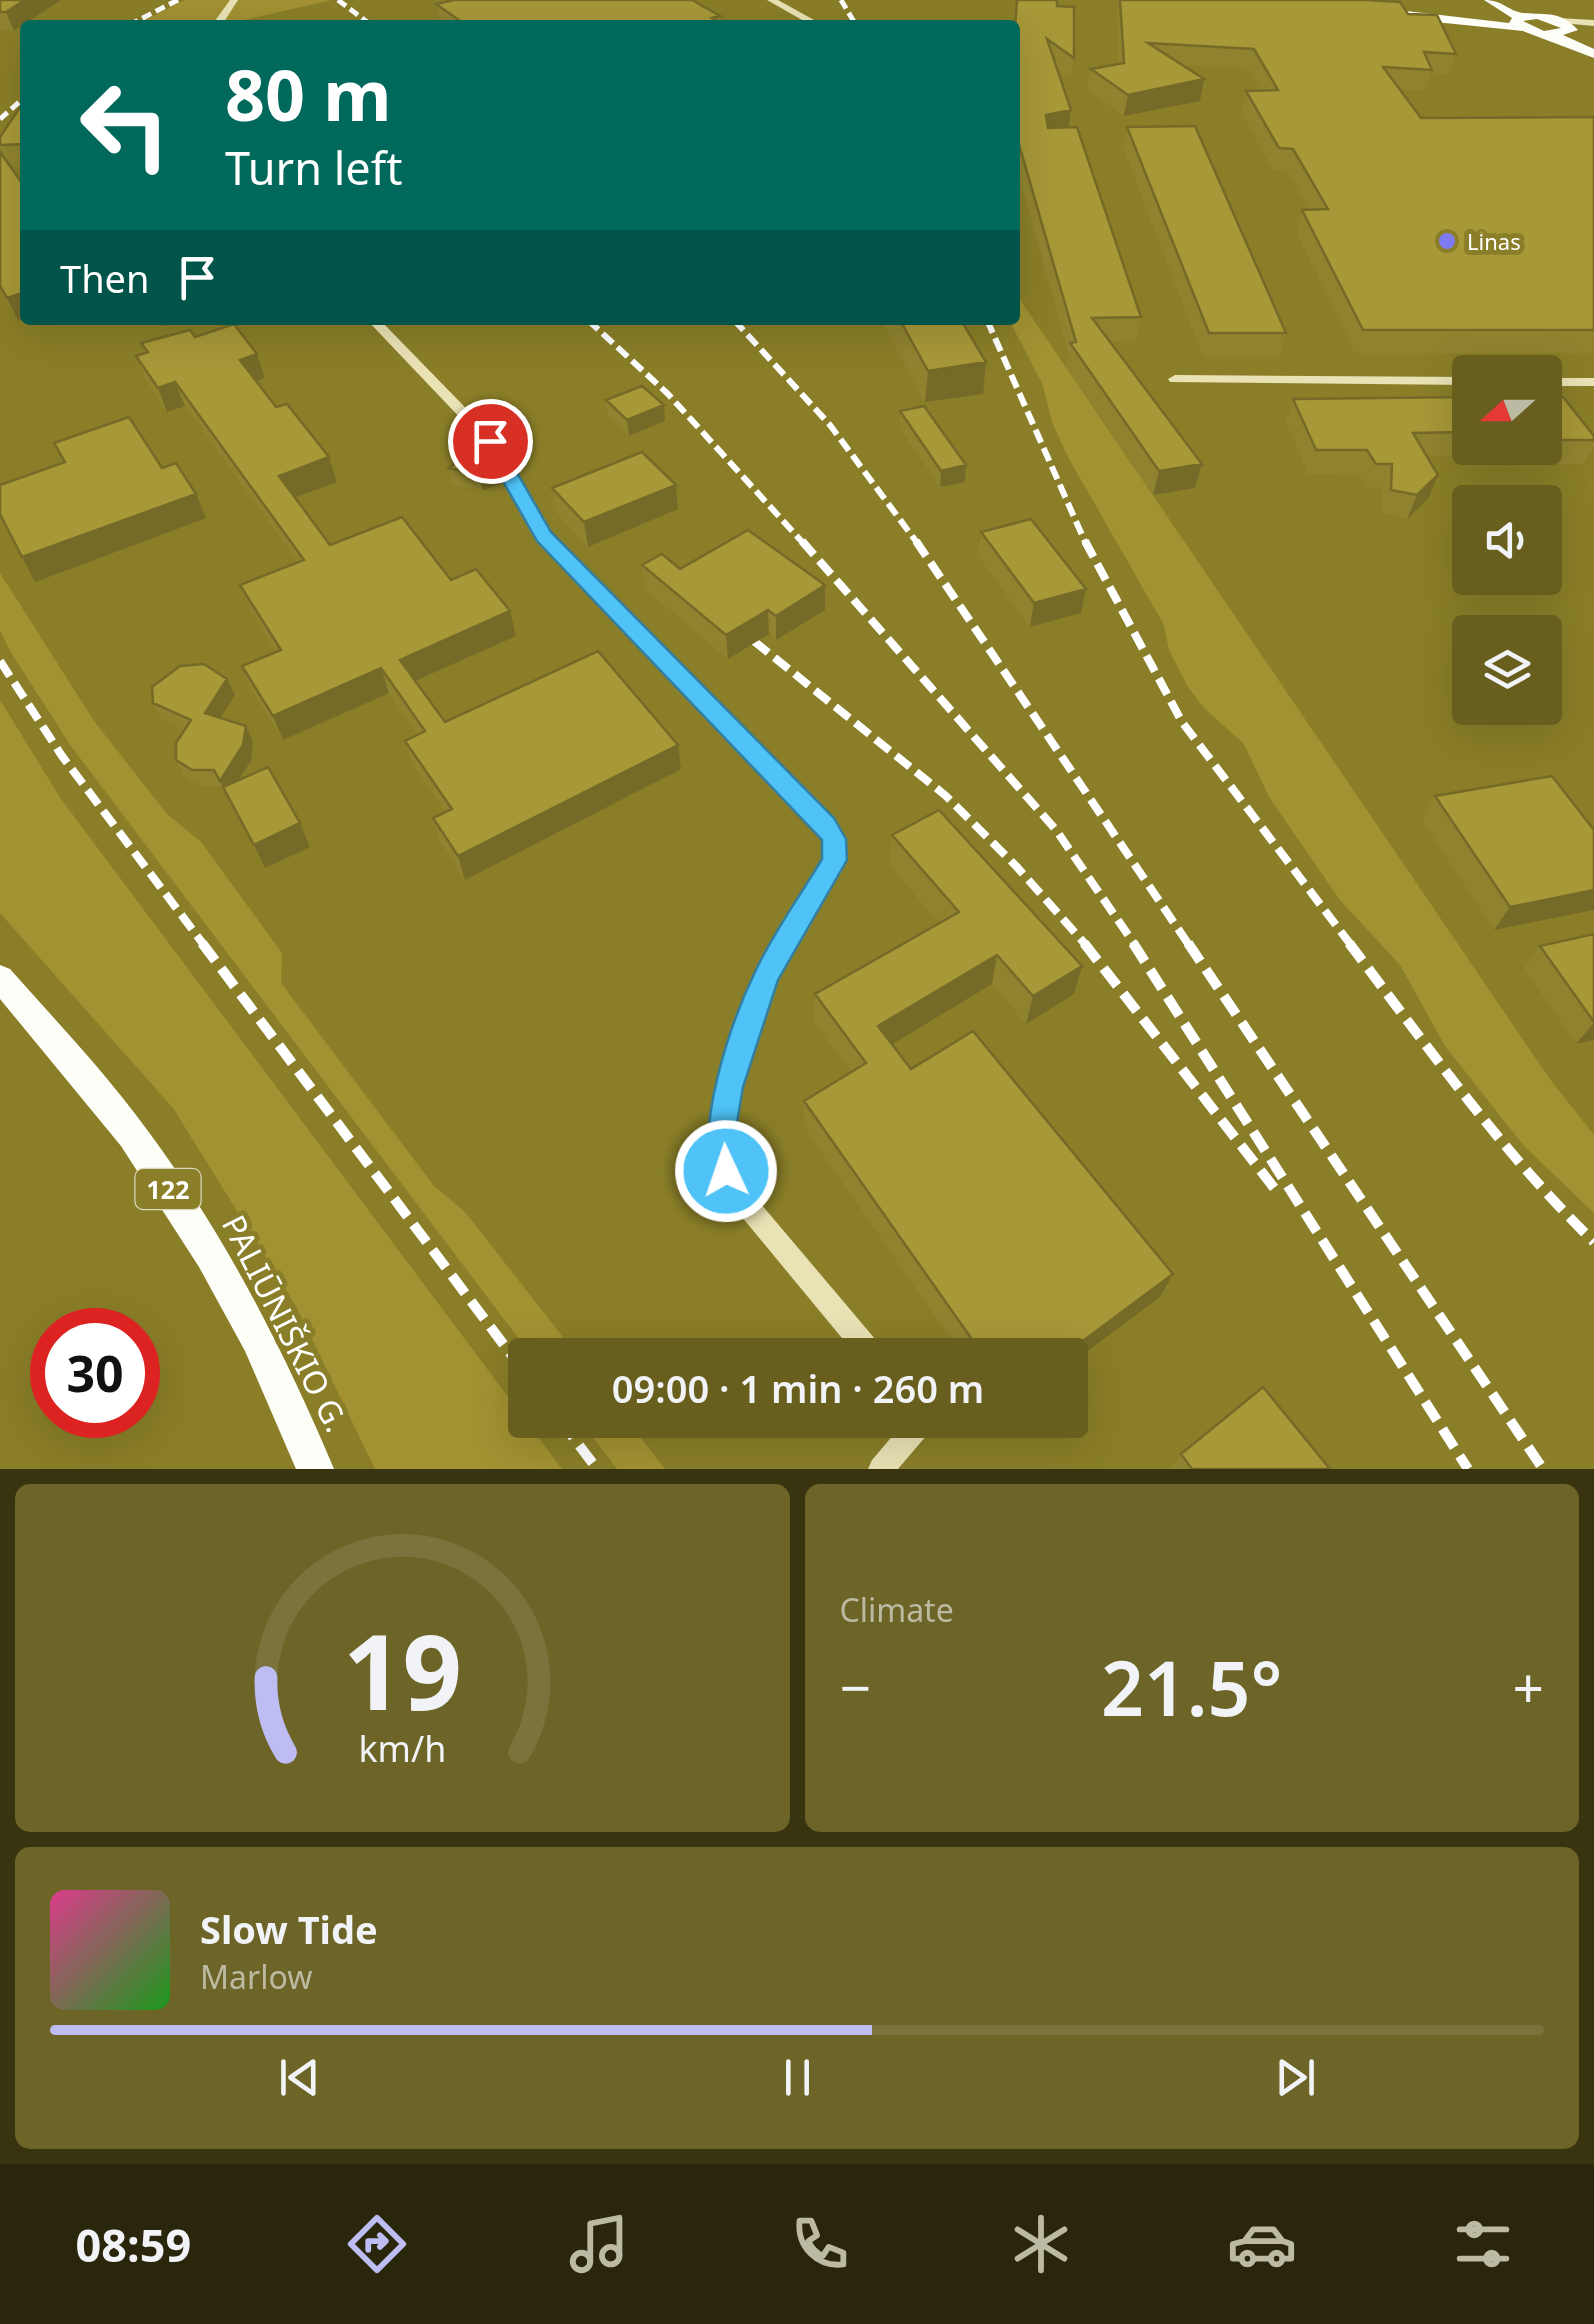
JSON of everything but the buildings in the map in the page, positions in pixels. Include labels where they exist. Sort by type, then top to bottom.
[{"type":"main road","points":[[1493,3],[1519,21],[1594,50]]},
{"type":"main road","points":[[1412,15],[1493,3],[1567,27],[1594,50]]},
{"type":"main road","points":[[1392,14],[1519,21],[1537,15]]},
{"type":"main road","points":[[1429,14],[1519,21]]},
{"type":"main road","points":[[1551,35],[1567,27]]},
{"type":"main road","name":"PALIŪNIŠKIO G.","points":[[0,978],[132,1135],[194,1227],[253,1330],[315,1469]]},
{"type":"street","points":[[771,0],[809,20]]},
{"type":"street","points":[[1567,27],[1594,26]]},
{"type":"street","points":[[378,325],[490,441],[544,536],[825,825],[834,839],[834,860],[766,977],[729,1087],[720,1140],[726,1171],[735,1190],[858,1338]]},
{"type":"street","points":[[1175,379],[1452,381]]},
{"type":"street","points":[[1562,382],[1594,382]]},
{"type":"street","points":[[880,1469],[908,1438]]},
{"type":"shaded area","points":[[185,0],[332,0],[244,20],[146,20]]},
{"type":"shaded area","points":[[1020,300],[1549,1078],[1594,1135],[1594,1213],[1524,1146],[1445,1046],[1400,965],[1340,900],[1269,797],[1244,744],[1204,708],[1188,687],[1169,650],[1164,625],[1068,457],[1052,422],[1042,383],[1012,325],[1020,325]]},
{"type":"shaded area","points":[[0,573],[94,721],[167,814],[201,842],[282,953],[281,983],[434,1186],[465,1212],[564,1338],[518,1338],[71,746],[0,630]]},
{"type":"shaded area","points":[[0,700],[61,799],[508,1397],[508,1438],[539,1438],[562,1469],[375,1469],[296,1306],[173,1108],[0,913]]},
{"type":"shaded area","points":[[594,1438],[641,1438],[665,1469],[617,1469]]},
{"type":"railway","points":[[139,20],[178,0]]},
{"type":"railway","points":[[338,0],[364,20]]},
{"type":"railway","points":[[841,0],[853,20]]},
{"type":"railway","points":[[0,119],[20,101]]},
{"type":"railway","points":[[593,325],[668,394],[804,544]]},
{"type":"railway","points":[[739,325],[830,425],[918,544]]},
{"type":"railway","points":[[989,325],[1086,544]]},
{"type":"railway","points":[[802,541],[1056,830],[1135,945]]},
{"type":"railway","points":[[916,541],[1189,945]]},
{"type":"railway","points":[[1085,541],[1182,722],[1351,945]]},
{"type":"railway","points":[[734,625],[946,796],[1016,866],[1086,945]]},
{"type":"railway","points":[[0,661],[62,756],[204,945]]},
{"type":"railway","points":[[202,943],[508,1350]]},
{"type":"railway","points":[[1084,943],[1278,1193]]},
{"type":"railway","points":[[1133,943],[1468,1469]]},
{"type":"railway","points":[[1188,943],[1543,1469]]},
{"type":"railway","points":[[1349,943],[1496,1135],[1594,1242]]},
{"type":"railway","points":[[574,1438],[597,1469]]},
{"type":"place","name":"Linas","points":[[1447,241]]},
{"type":"route","points":[[490,441],[544,536],[825,825],[834,839],[834,860],[766,977],[729,1087],[720,1140],[726,1171]]}]
